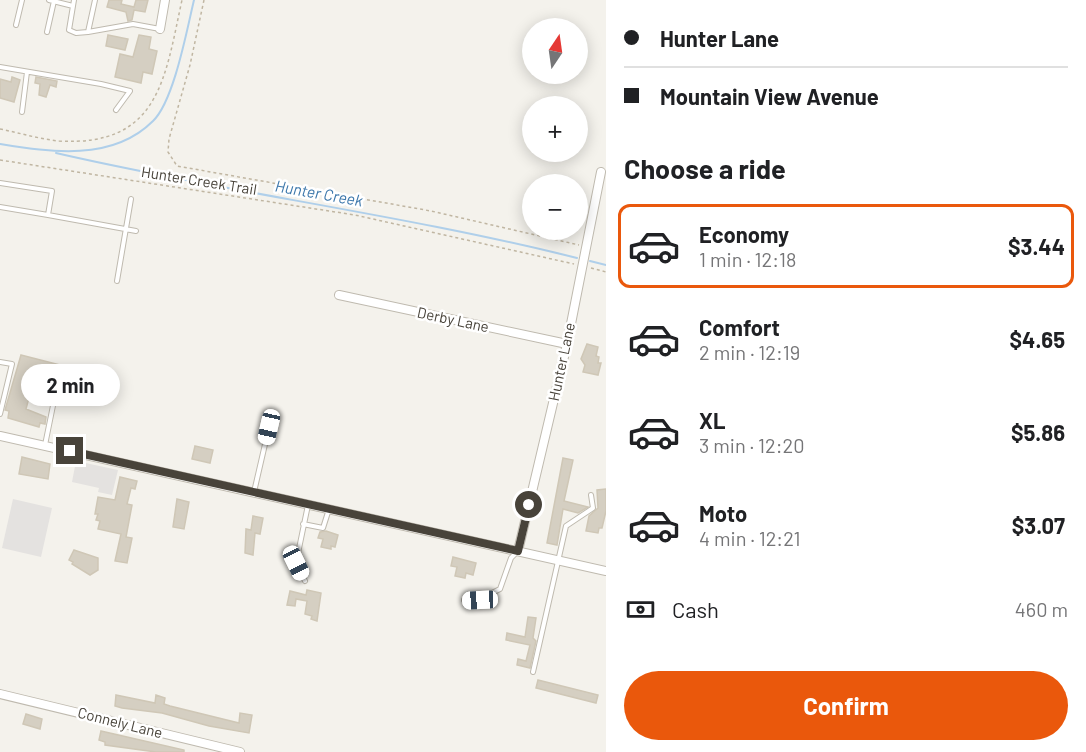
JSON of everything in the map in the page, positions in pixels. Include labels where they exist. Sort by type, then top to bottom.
[{"type":"street","points":[[160,29],[165,0]]},
{"type":"street","name":"Hunter Lane","points":[[518,551],[567,344],[601,172]]},
{"type":"street","name":"Derby Lane","points":[[339,295],[567,344]]},
{"type":"street","points":[[0,436],[606,571]]},
{"type":"street","name":"Connely Lane","points":[[0,694],[240,752]]},
{"type":"lane","points":[[16,25],[22,0]]},
{"type":"lane","points":[[74,0],[69,30],[76,33],[133,24],[160,29]]},
{"type":"lane","points":[[88,32],[95,0]]},
{"type":"lane","points":[[47,32],[52,1],[73,6]]},
{"type":"lane","points":[[0,67],[130,91],[116,110]]},
{"type":"lane","points":[[22,112],[27,72]]},
{"type":"lane","points":[[0,183],[52,191],[48,215]]},
{"type":"lane","points":[[117,281],[131,199]]},
{"type":"lane","points":[[0,207],[136,231]]},
{"type":"lane","points":[[0,362],[12,364],[0,414]]},
{"type":"lane","points":[[44,446],[58,381]]},
{"type":"lane","points":[[254,492],[269,427]]},
{"type":"lane","points":[[532,672],[566,526],[593,508],[591,495]]},
{"type":"lane","points":[[304,581],[296,563],[308,504]]},
{"type":"lane","points":[[303,524],[323,528],[328,509]]},
{"type":"lane","points":[[464,600],[480,600],[500,589],[511,558],[518,551]]},
{"type":"path","points":[[204,0],[190,65],[169,139],[168,152],[177,166],[431,211],[586,247]]},
{"type":"path","name":"Hunter Creek Trail","points":[[0,160],[355,215],[606,272]]},
{"type":"shaded area","points":[[76,461],[118,470],[112,495],[98,492],[99,488],[72,482]]},
{"type":"shaded area","points":[[13,499],[52,508],[41,557],[2,548]]},
{"type":"building","points":[[109,0],[122,0],[121,4],[134,7],[136,0],[148,0],[145,12],[134,10],[132,20],[128,21],[126,12],[107,7]]},
{"type":"building","points":[[108,35],[128,39],[125,50],[106,46]]},
{"type":"building","points":[[139,35],[151,37],[149,49],[157,51],[152,74],[143,72],[141,83],[115,77],[120,54],[133,57]]},
{"type":"building","points":[[12,77],[20,80],[14,102],[0,98],[0,79],[11,82]]},
{"type":"building","points":[[36,77],[57,81],[56,87],[50,85],[46,97],[39,95],[40,84],[35,83]]},
{"type":"building","points":[[587,344],[598,347],[596,356],[599,357],[598,363],[601,363],[598,375],[583,372],[585,365],[581,359]]},
{"type":"building","points":[[21,355],[68,367],[67,374],[47,369],[44,381],[34,378],[26,409],[46,417],[45,424],[40,423],[39,427],[8,418],[9,411],[5,410]]},
{"type":"building","points":[[195,446],[213,450],[210,463],[192,459]]},
{"type":"building","points":[[22,457],[50,464],[48,479],[19,474]]},
{"type":"building","points":[[563,458],[573,460],[564,501],[588,507],[578,513],[563,509],[557,545],[547,543]]},
{"type":"building","points":[[120,477],[137,481],[135,489],[131,488],[127,504],[132,505],[126,537],[132,538],[127,563],[115,561],[121,534],[98,529],[100,521],[96,520],[98,514],[95,514],[98,497],[115,500]]},
{"type":"building","points":[[606,489],[606,511],[602,528],[599,528],[598,533],[586,531],[589,516],[598,508],[597,490]]},
{"type":"building","points":[[177,499],[189,502],[184,529],[173,527]]},
{"type":"building","points":[[253,516],[263,518],[260,534],[255,533],[253,555],[245,553],[246,529],[251,530]]},
{"type":"building","points":[[326,531],[338,535],[335,547],[331,546],[331,549],[321,547],[323,539],[318,538],[320,532]]},
{"type":"building","points":[[74,550],[98,558],[98,570],[90,575],[72,564],[73,562],[69,560]]},
{"type":"building","points":[[453,557],[476,563],[473,575],[466,573],[465,578],[455,576],[457,567],[451,566]]},
{"type":"building","points":[[307,590],[321,593],[317,621],[305,614],[307,601],[296,599],[295,606],[287,605],[290,591],[306,595]]},
{"type":"building","points":[[528,617],[536,618],[533,638],[536,641],[530,668],[517,665],[518,659],[526,661],[530,645],[506,640],[507,633],[525,637]]},
{"type":"building","points":[[538,680],[598,695],[596,703],[536,688]]},
{"type":"building","points":[[116,695],[155,703],[156,695],[165,698],[164,704],[239,723],[240,713],[252,715],[249,733],[209,726],[162,713],[115,706]]},
{"type":"building","points":[[26,714],[42,719],[40,729],[23,724]]},
{"type":"building","points":[[101,731],[184,750],[184,752],[156,752],[105,745],[105,742],[99,740]]},
{"type":"waterway","points":[[0,144],[39,150],[80,151],[119,143],[137,134],[153,121],[167,98],[179,64],[194,0]]},
{"type":"waterway","name":"Hunter Creek","points":[[56,153],[447,229],[577,258]]},
{"type":"waterway","name":"Hunter Creek","points":[[590,261],[606,265]]},
{"type":"route","points":[[70,451],[518,551],[529,505]]}]
